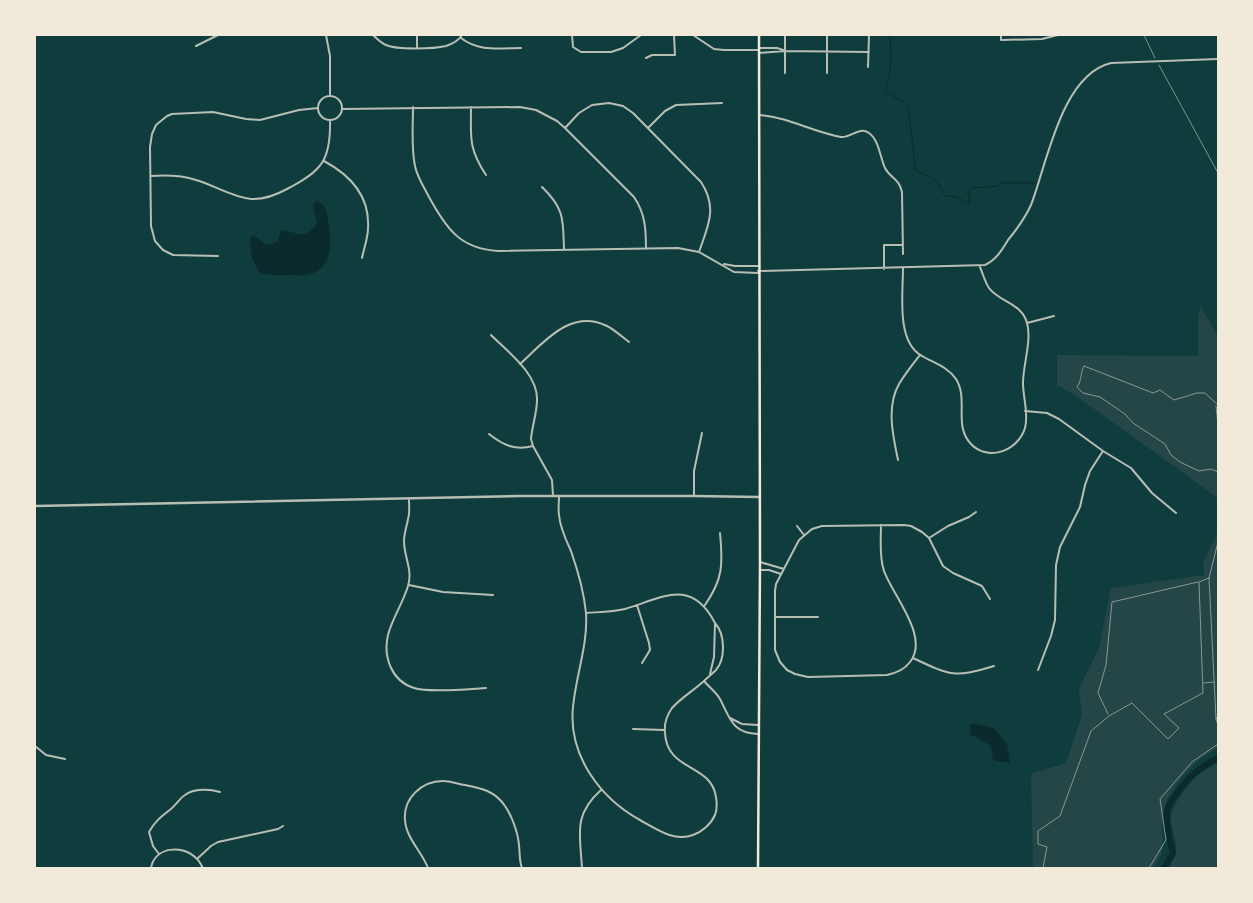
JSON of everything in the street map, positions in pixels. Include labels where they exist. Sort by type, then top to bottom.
[{"type":"main road","points":[[758,868],[760,570],[759,35]]},
{"type":"street","points":[[196,46],[218,35]]},
{"type":"street","points":[[326,35],[330,56],[330,96]]},
{"type":"street","points":[[373,35],[386,45],[397,47],[444,46],[462,36],[472,46],[481,48],[521,48]]},
{"type":"street","points":[[417,35],[417,47]]},
{"type":"street","points":[[572,35],[573,47],[581,52],[618,50],[641,35]]},
{"type":"street","points":[[646,58],[652,55],[675,55],[674,35]]},
{"type":"street","points":[[693,35],[714,49],[724,50],[777,48],[785,51],[868,52]]},
{"type":"street","points":[[785,73],[786,35]]},
{"type":"street","points":[[827,35],[827,73]]},
{"type":"street","points":[[868,67],[869,35]]},
{"type":"street","points":[[1001,35],[1001,40],[1040,39],[1058,35]]},
{"type":"street","points":[[413,107],[414,157],[417,172],[441,218],[452,232],[473,246],[492,251],[678,248],[699,252],[734,272],[980,267],[990,263],[998,255],[1022,222],[1031,203],[1062,114],[1077,89],[1098,68],[1111,63],[1218,59]]},
{"type":"street","points":[[330,96],[338,99],[342,108],[339,117],[326,120],[321,116],[318,108],[322,100],[330,96]]},
{"type":"street","points":[[648,128],[664,111],[676,105],[722,103]]},
{"type":"street","points":[[565,128],[586,108],[598,104],[618,104],[628,109],[701,182],[706,190],[711,205],[710,219],[699,252]]},
{"type":"street","points":[[342,108],[471,106],[520,107],[536,110],[557,121],[565,128],[637,201],[645,221],[646,248]]},
{"type":"street","points":[[471,106],[473,153],[486,175]]},
{"type":"street","points":[[218,256],[180,257],[167,253],[159,246],[153,236],[151,226],[150,147],[156,125],[167,116],[182,112],[223,113],[246,119],[260,120],[294,111],[318,108]]},
{"type":"street","points":[[759,115],[776,116],[835,136],[846,137],[858,131],[868,132],[874,138],[885,168],[901,184],[903,254]]},
{"type":"street","points":[[150,176],[172,175],[189,178],[235,195],[256,199],[278,194],[314,173],[324,161],[330,144],[330,120]]},
{"type":"street","points":[[324,161],[348,177],[364,199],[368,218],[368,230],[362,258]]},
{"type":"street","points":[[542,187],[551,195],[563,217],[564,250]]},
{"type":"street","points":[[884,269],[884,245],[902,245]]},
{"type":"street","points":[[722,264],[758,266]]},
{"type":"street","points":[[903,268],[905,334],[910,344],[920,355],[946,369],[957,382],[961,394],[962,429],[968,440],[978,449],[1000,453],[1012,447],[1021,438],[1026,426],[1023,383],[1028,338],[1027,323],[1018,308],[989,288],[980,267]]},
{"type":"street","points":[[1027,323],[1054,316]]},
{"type":"street","points":[[520,364],[554,332],[575,322],[589,321],[603,324],[629,342]]},
{"type":"street","points":[[491,335],[520,364],[530,377],[537,394],[532,427],[533,446],[552,480],[553,496]]},
{"type":"street","points":[[898,460],[892,426],[892,404],[900,383],[920,355]]},
{"type":"street","points":[[1025,411],[1041,411],[1053,415],[1130,468],[1152,493],[1176,513]]},
{"type":"street","points":[[694,496],[694,472],[702,433]]},
{"type":"street","points":[[489,434],[510,447],[522,448],[533,446]]},
{"type":"street","points":[[1038,670],[1055,620],[1056,565],[1060,548],[1080,507],[1083,490],[1090,471],[1103,451]]},
{"type":"street","points":[[35,506],[553,496],[759,497]]},
{"type":"street","points":[[559,496],[558,515],[560,524],[581,580],[586,612],[585,641],[573,716],[582,759],[601,790],[625,812],[667,834],[684,837],[705,829],[714,816],[715,792],[710,781],[704,775],[674,757],[666,744],[664,730],[665,723],[672,709],[719,665],[722,653],[722,633],[705,605],[689,596],[676,594],[662,596],[614,611],[586,612]]},
{"type":"street","points":[[409,500],[409,514],[404,544],[410,568],[409,585],[390,629],[386,646],[389,664],[397,677],[413,688],[486,688]]},
{"type":"street","points":[[929,538],[976,512]]},
{"type":"street","points":[[881,525],[882,565],[886,577],[914,630],[917,643],[913,658],[904,668],[888,675],[808,677],[794,674],[787,670],[777,656],[775,645],[775,591],[781,574],[796,545],[812,529],[822,526],[881,525],[911,526],[929,538],[943,566],[952,573],[982,586],[990,599]]},
{"type":"street","points":[[797,526],[804,535]]},
{"type":"street","points":[[705,605],[714,593],[720,577],[722,559],[720,533]]},
{"type":"street","points":[[760,562],[784,569]]},
{"type":"street","points":[[760,570],[769,570],[781,574]]},
{"type":"street","points":[[409,585],[443,592],[493,595]]},
{"type":"street","points":[[637,605],[650,644],[650,650],[642,663]]},
{"type":"street","points":[[775,617],[818,617]]},
{"type":"street","points":[[710,674],[714,657],[715,623]]},
{"type":"street","points":[[913,658],[944,672],[955,674],[966,674],[994,666]]},
{"type":"street","points":[[704,681],[717,696],[732,723],[749,734],[758,734]]},
{"type":"street","points":[[730,718],[742,724],[758,725]]},
{"type":"street","points":[[633,729],[664,730]]},
{"type":"street","points":[[35,746],[46,755],[65,759]]},
{"type":"street","points":[[428,868],[408,834],[405,810],[409,800],[420,788],[431,782],[443,781],[484,789],[500,800],[507,808],[518,839],[522,868]]},
{"type":"street","points":[[159,854],[153,846],[149,832],[158,819],[187,793],[206,790],[220,792]]},
{"type":"street","points":[[582,868],[581,820],[586,806],[601,790]]},
{"type":"street","points":[[197,859],[218,842],[278,830],[283,826]]},
{"type":"street","points":[[151,868],[159,854],[169,849],[179,849],[197,859],[203,868]]},
{"type":"path","points":[[1144,35],[1154,56]]},
{"type":"path","points":[[1157,63],[1218,173]]},
{"type":"path","points":[[1218,405],[1205,393],[1197,393],[1174,400],[1160,390],[1153,393],[1084,366],[1082,380],[1077,387],[1083,393],[1100,397],[1125,414],[1133,423],[1165,444],[1171,455],[1180,462],[1199,471],[1211,469],[1218,472]]},
{"type":"path","points":[[1216,404],[1218,424]]},
{"type":"path","points":[[1218,542],[1209,578],[1216,719],[1218,725]]},
{"type":"path","points":[[1108,716],[1098,693],[1106,665],[1112,602],[1209,578]]},
{"type":"path","points":[[1042,868],[1047,848],[1038,844],[1038,831],[1060,816],[1091,731],[1108,716],[1132,703],[1168,739],[1179,728],[1164,714],[1203,693],[1199,582]]},
{"type":"path","points":[[1203,684],[1215,682]]},
{"type":"path","points":[[1149,868],[1166,840],[1160,799],[1192,762],[1218,744]]},
{"type":"shaded area","points":[[317,201],[325,206],[329,225],[330,246],[324,264],[318,271],[308,275],[261,273],[255,265],[252,256],[251,236],[253,235],[265,244],[270,245],[278,241],[281,230],[301,234],[309,232],[317,223],[313,205]]},
{"type":"shaded area","points":[[1200,306],[1218,336],[1218,498],[1075,395],[1057,385],[1057,355],[1198,356]]},
{"type":"shaded area","points":[[1218,532],[1218,748],[1198,761],[1169,795],[1163,812],[1163,849],[1158,861],[1153,868],[1033,868],[1031,774],[1066,763],[1082,715],[1079,689],[1099,648],[1111,588],[1204,575],[1203,562]]},
{"type":"shaded area","points":[[971,723],[994,728],[1007,744],[1010,763],[993,760],[991,746],[970,734]]},
{"type":"shaded area","points":[[1218,763],[1218,868],[1168,868],[1176,854],[1176,842],[1171,817],[1174,807],[1198,775]]},
{"type":"waterway","points":[[890,35],[890,73],[886,92],[906,104],[915,170],[928,176]]},
{"type":"waterway","points":[[931,177],[938,183],[945,196],[956,197],[969,203],[969,192],[972,188],[998,186],[1000,183],[1034,183]]},
{"type":"waterway","points":[[1164,868],[1173,853],[1167,824],[1167,812],[1172,800],[1194,774],[1218,758]]}]
